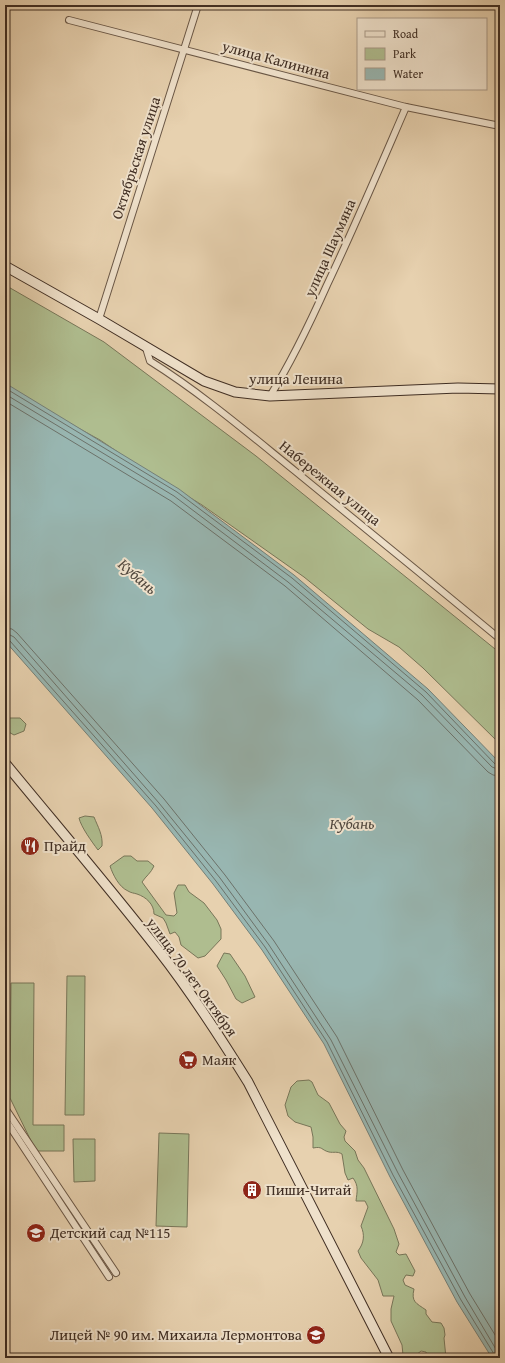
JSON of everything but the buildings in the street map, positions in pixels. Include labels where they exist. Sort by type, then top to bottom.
[{"type":"main road","name":"улица Ленина","points":[[5,266],[204,381],[235,392],[270,396],[458,388],[500,389]]},
{"type":"main road","name":"улица 70 лет Октября","points":[[5,763],[160,952],[200,1007],[248,1082],[389,1358]]},
{"type":"street","name":"Октябрьская улица","points":[[99,319],[198,5]]},
{"type":"street","name":"улица Калинина","points":[[69,20],[406,107],[500,126]]},
{"type":"street","name":"улица Шаумяна","points":[[270,396],[278,384],[315,312],[348,242],[406,107]]},
{"type":"street","name":"Набережная улица","points":[[146,348],[150,361],[173,376],[228,417],[500,640]]},
{"type":"street","points":[[5,1108],[116,1273]]},
{"type":"street","points":[[5,1119],[109,1277]]},
{"type":"green space","points":[[5,285],[104,342],[256,456],[500,653],[500,744],[423,668],[399,647],[368,629],[304,577],[202,505],[100,440],[5,386]]},
{"type":"green space","points":[[8,696],[9,702],[5,712],[5,697]]},
{"type":"green space","points":[[5,712],[8,718],[20,718],[26,724],[24,731],[14,735],[5,730]]},
{"type":"green space","points":[[85,816],[94,817],[100,831],[102,846],[98,850],[80,822],[79,818]]},
{"type":"green space","points":[[124,856],[131,856],[137,861],[148,861],[154,866],[142,882],[166,915],[174,916],[177,913],[174,893],[178,885],[185,885],[189,892],[204,903],[217,920],[221,929],[221,939],[205,956],[198,958],[181,945],[179,937],[175,932],[170,934],[163,918],[154,914],[153,907],[149,901],[140,895],[130,892],[119,884],[110,866]]},
{"type":"green space","points":[[224,953],[230,954],[245,976],[255,997],[242,1003],[236,999],[217,966]]},
{"type":"green space","points":[[67,976],[85,976],[84,1115],[65,1115]]},
{"type":"green space","points":[[11,983],[34,983],[33,1125],[64,1125],[64,1151],[36,1151],[10,1098]]},
{"type":"green space","points":[[309,1080],[312,1082],[318,1095],[329,1103],[340,1124],[346,1131],[344,1137],[345,1141],[355,1151],[358,1160],[364,1168],[394,1229],[399,1244],[396,1252],[399,1255],[406,1254],[415,1271],[413,1276],[406,1275],[403,1280],[405,1285],[414,1289],[413,1297],[415,1302],[426,1310],[426,1314],[432,1322],[441,1323],[444,1328],[446,1358],[428,1358],[426,1352],[421,1351],[413,1356],[408,1357],[403,1355],[402,1345],[391,1321],[391,1309],[394,1296],[383,1296],[378,1280],[361,1258],[358,1251],[362,1245],[363,1239],[361,1226],[368,1207],[365,1201],[356,1201],[356,1184],[353,1178],[348,1180],[345,1173],[342,1154],[337,1152],[329,1152],[320,1148],[313,1148],[311,1127],[295,1122],[288,1116],[285,1105],[291,1087],[297,1081]]},
{"type":"green space","points":[[159,1133],[189,1134],[187,1227],[156,1226]]},
{"type":"green space","points":[[73,1139],[95,1139],[95,1181],[74,1182]]},
{"type":"water","name":"Кубань","points":[[5,383],[179,489],[294,575],[428,689],[500,763],[500,1358],[492,1358],[457,1302],[390,1177],[324,1044],[262,950],[213,884],[152,808],[5,641]]},
{"type":"place","name":"Прайд","points":[[30,846]]},
{"type":"place","name":"Маяк","points":[[188,1060]]},
{"type":"place","name":"Пиши-Читай","points":[[252,1190]]},
{"type":"place","name":"Детский сад №115","points":[[36,1233]]},
{"type":"place","name":"Лицей № 90 им. Михаила Лермонтова","points":[[316,1335]]}]
